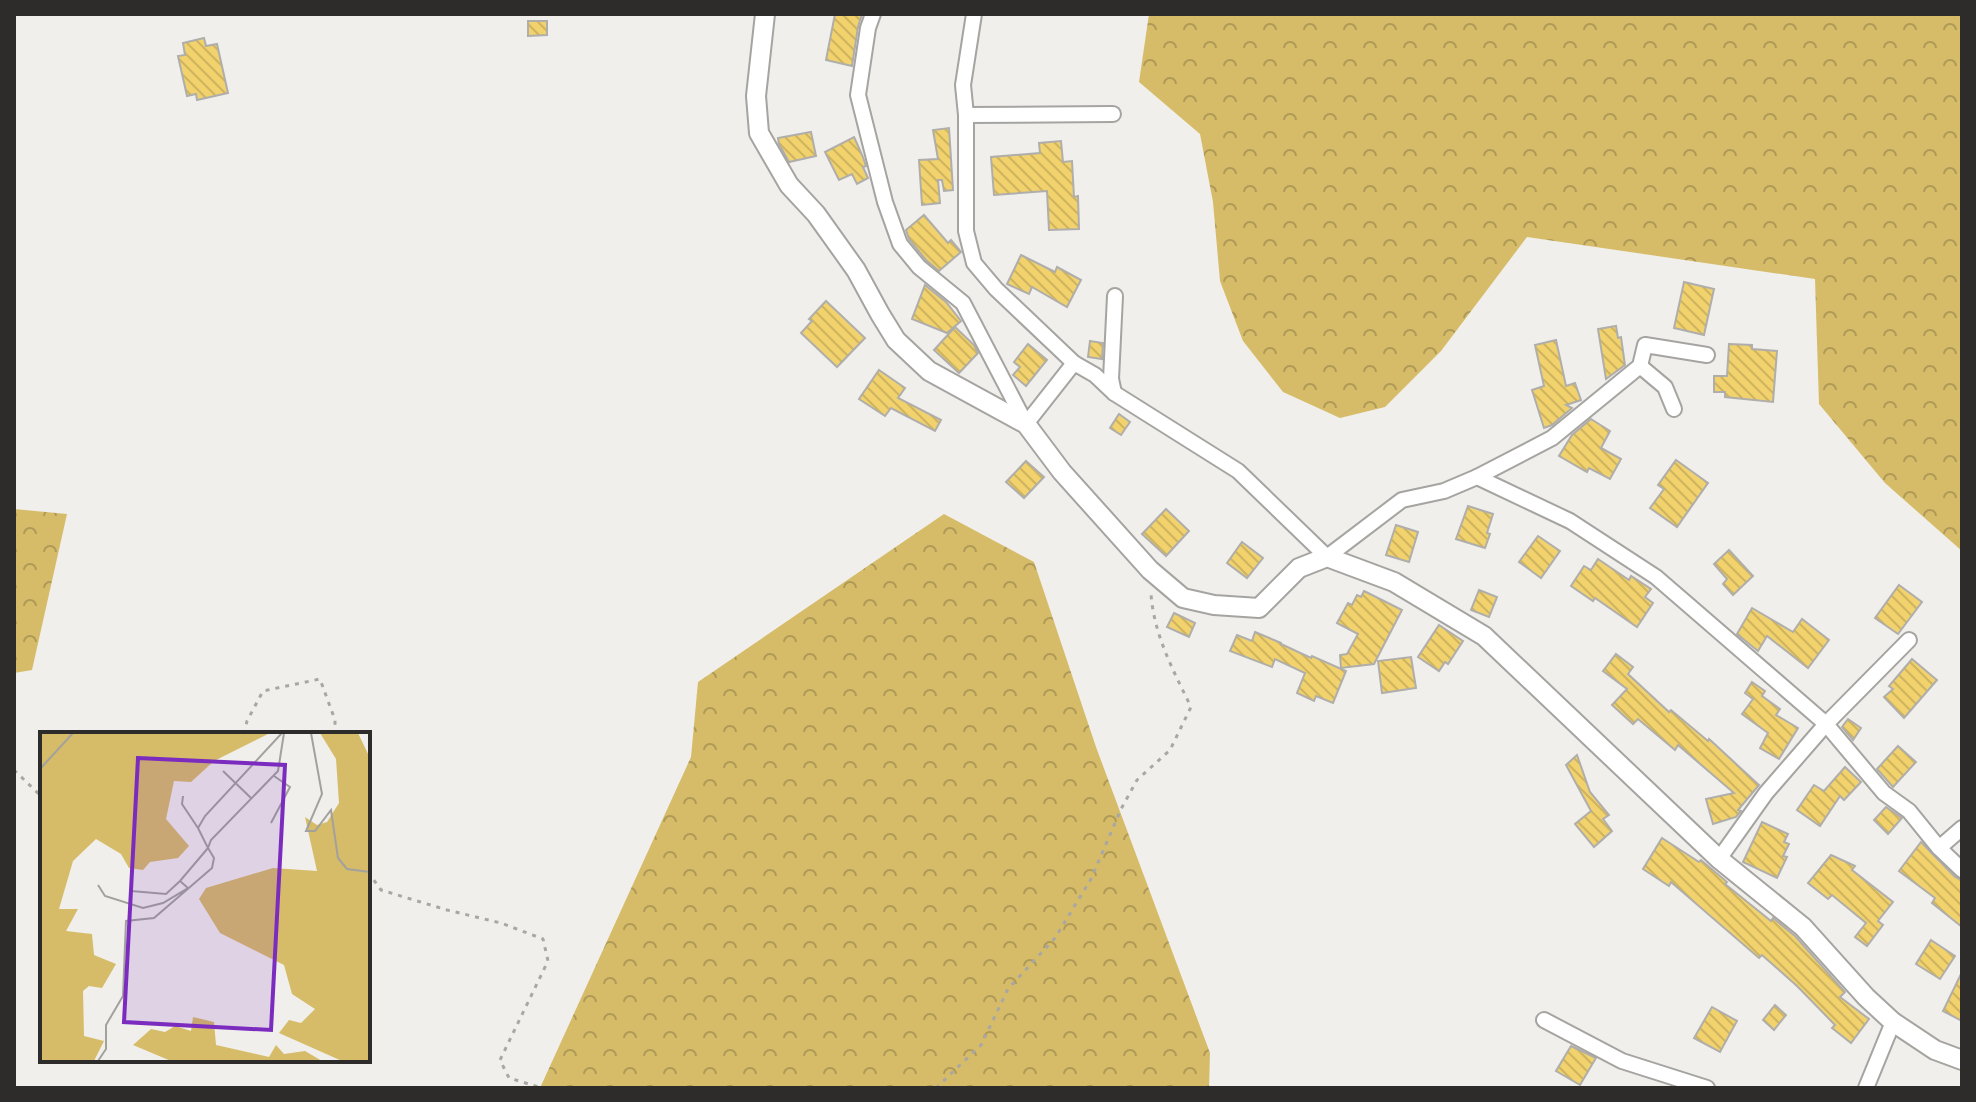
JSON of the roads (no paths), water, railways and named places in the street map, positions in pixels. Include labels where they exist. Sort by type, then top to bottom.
[{"type":"street","points":[[765,14],[756,96],[759,133],[789,185],[816,214],[856,270],[896,340],[929,371],[1026,424]]},
{"type":"street","points":[[873,14],[858,95],[885,202],[900,244],[919,267],[963,303],[1026,424],[1062,472],[1150,570],[1183,598],[1214,605],[1259,608],[1299,568],[1327,557],[1402,500],[1444,491],[1552,438],[1640,366],[1645,345],[1707,355]]},
{"type":"street","points":[[974,14],[963,85],[966,231],[974,263],[996,289],[1074,363],[1095,375],[1114,393],[1238,471],[1327,557],[1394,582],[1484,636],[1719,859],[1803,927],[1866,997],[1893,1022],[1935,1050],[1962,1060]]},
{"type":"street","points":[[966,115],[1113,114]]},
{"type":"street","points":[[1114,393],[1111,379],[1115,296]]},
{"type":"street","points":[[1026,424],[1074,363]]},
{"type":"street","points":[[1640,366],[1665,387],[1674,409]]},
{"type":"street","points":[[1477,477],[1570,521],[1656,577],[1826,724],[1884,793],[1909,811],[1939,848],[1962,870]]},
{"type":"street","points":[[1719,859],[1766,793],[1826,724],[1909,640]]},
{"type":"street","points":[[1939,848],[1962,828]]},
{"type":"street","points":[[1544,1020],[1622,1061],[1707,1088]]},
{"type":"street","points":[[1866,1088],[1893,1022]]}]
